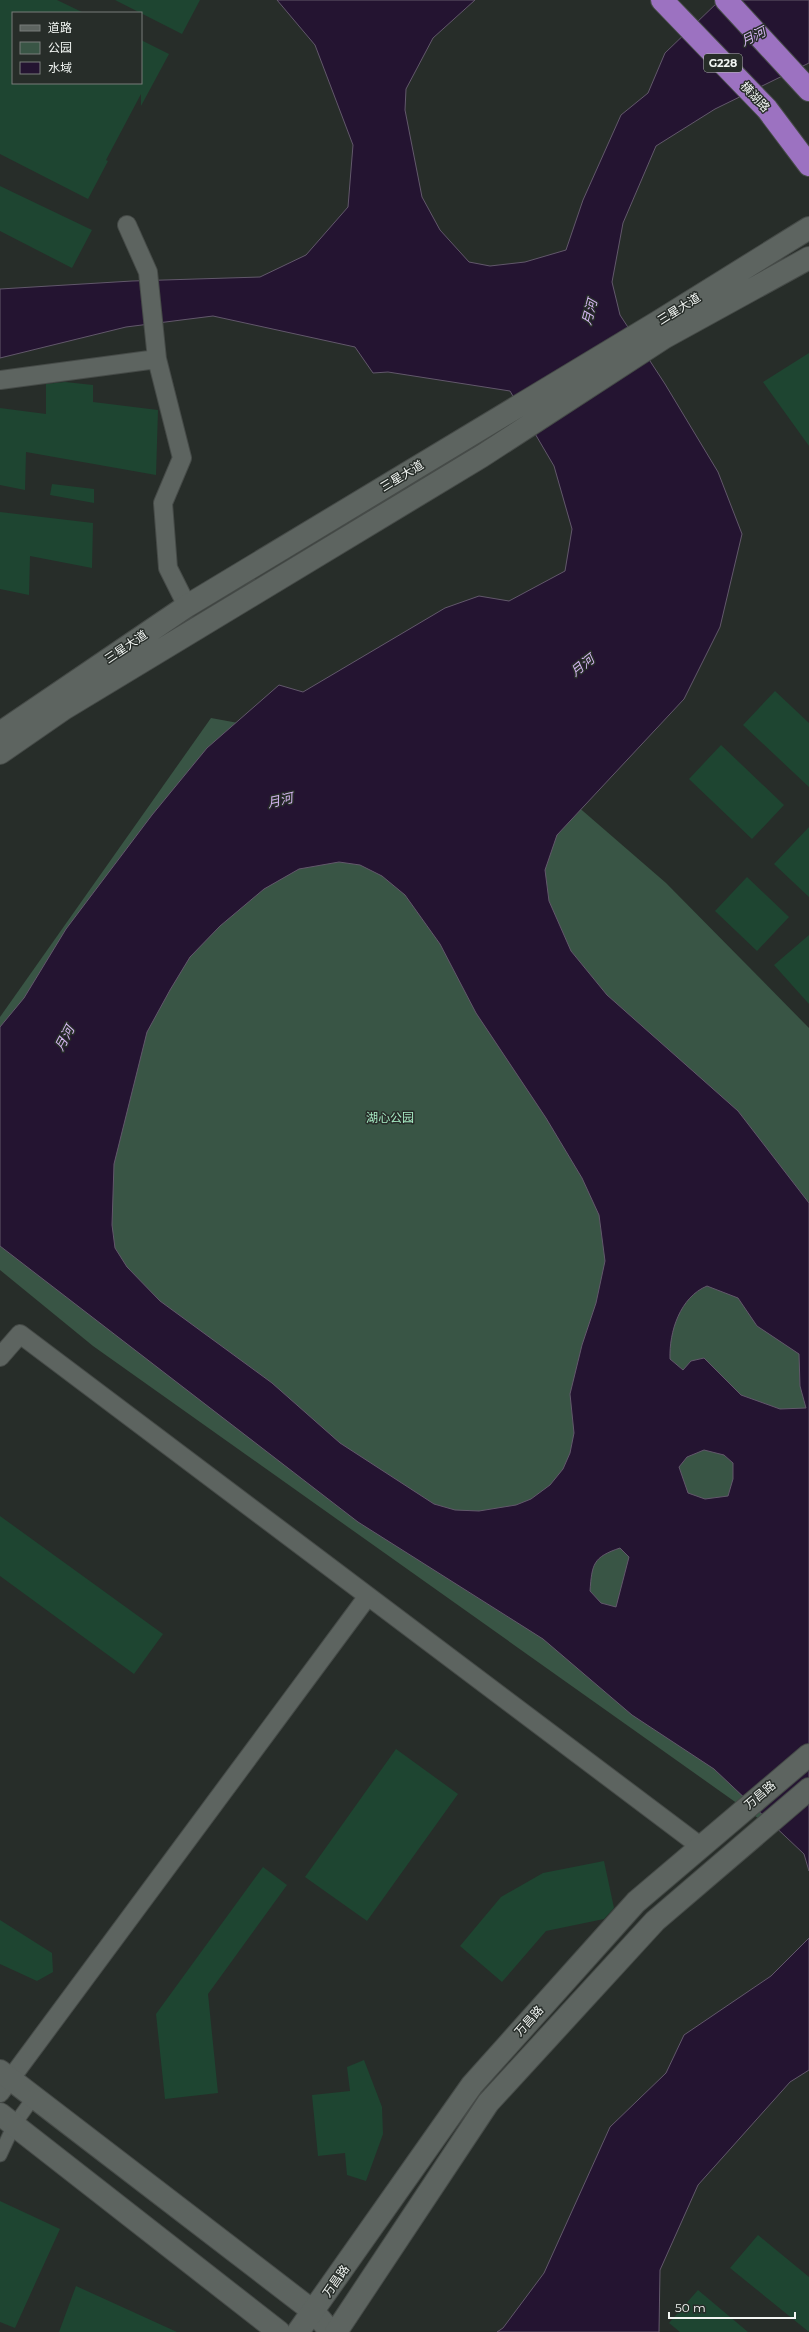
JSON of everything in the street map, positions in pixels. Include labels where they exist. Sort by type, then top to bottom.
[{"type":"highway","name":"横湖路","points":[[662,0],[767,109],[809,165]]},
{"type":"highway","points":[[726,0],[805,84]]},
{"type":"street","points":[[127,225],[148,272],[152,331],[157,359],[182,458],[163,503],[168,568],[187,606]]},
{"type":"street","name":"三星大道","points":[[0,753],[65,708],[482,456],[809,228]]},
{"type":"street","name":"三星大道","points":[[0,734],[187,606],[468,436],[662,330],[809,258]]},
{"type":"street","points":[[0,380],[157,359]]},
{"type":"street","points":[[0,1357],[20,1334],[700,1846]]},
{"type":"street","points":[[331,2332],[314,2312],[34,2098],[4,2081],[368,1596]]},
{"type":"street","name":"万昌路","points":[[298,2332],[314,2312],[472,2085],[636,1902],[809,1754]]},
{"type":"street","name":"万昌路","points":[[336,2332],[488,2103],[655,1921],[737,1849],[809,1789]]},
{"type":"street","points":[[0,2154],[7,2119],[34,2098]]},
{"type":"street","points":[[7,2119],[279,2332]]},
{"type":"green space","name":"湖心公园","points":[[211,718],[546,779],[666,883],[809,1028],[809,1782],[762,1821],[93,1346],[0,1270],[0,1017]]},
{"type":"water","name":"月河","points":[[277,0],[475,0],[433,38],[406,89],[405,110],[422,197],[440,230],[469,262],[490,266],[525,262],[566,250],[583,200],[621,115],[648,93],[665,53],[720,0],[809,0],[809,63],[715,109],[656,146],[623,223],[612,282],[620,315],[665,384],[718,472],[742,534],[720,627],[684,699],[557,835],[545,870],[549,901],[571,951],[607,995],[738,1111],[809,1203],[809,1871],[804,1854],[714,1769],[632,1715],[543,1639],[358,1522],[0,1246],[0,1027],[24,998],[66,929],[152,815],[207,748],[279,685],[303,692],[445,608],[479,596],[509,601],[565,571],[572,529],[554,466],[510,391],[388,372],[373,373],[355,347],[213,316],[126,327],[0,358],[0,289],[132,281],[260,277],[306,255],[348,207],[353,145],[315,45]],"holes":[[[339,862],[360,865],[382,876],[405,895],[440,944],[476,1013],[546,1118],[582,1178],[599,1215],[605,1261],[596,1303],[582,1345],[570,1394],[574,1433],[570,1453],[563,1469],[550,1485],[531,1499],[516,1505],[479,1511],[455,1510],[434,1504],[340,1443],[272,1383],[160,1301],[127,1267],[115,1248],[112,1225],[114,1164],[147,1032],[190,957],[220,926],[264,889],[299,869]],[[707,1286],[738,1298],[757,1326],[799,1354],[800,1386],[806,1408],[780,1409],[741,1395],[704,1358],[691,1361],[683,1370],[670,1359],[670,1349],[674,1327],[678,1316],[690,1298]],[[704,1450],[724,1455],[733,1463],[733,1479],[728,1496],[705,1499],[688,1493],[679,1467],[687,1457]],[[620,1548],[629,1557],[616,1607],[601,1603],[590,1591],[593,1568],[599,1558]]]},
{"type":"water","points":[[809,1938],[809,2070],[790,2082],[698,2185],[660,2270],[659,2332],[497,2332],[503,2328],[544,2273],[610,2127],[666,2073],[684,2035],[771,1976]]},
{"type":"building","points":[[0,0],[57,0],[82,12],[12,12],[12,84],[142,84],[142,40],[169,54],[141,106],[141,94],[106,160],[108,161],[88,199],[0,154]]},
{"type":"building","points":[[115,0],[200,0],[182,34],[142,14],[142,12],[139,12]]},
{"type":"building","points":[[0,186],[92,230],[72,268],[0,231]]},
{"type":"building","points":[[809,353],[809,446],[763,382]]},
{"type":"building","points":[[65,382],[93,385],[93,402],[158,410],[156,475],[26,452],[25,490],[0,485],[0,408],[46,414],[46,384]]},
{"type":"building","points":[[52,484],[94,489],[94,503],[50,495]]},
{"type":"building","points":[[0,512],[93,523],[92,568],[30,556],[29,595],[0,589]]},
{"type":"building","points":[[775,691],[809,723],[809,787],[743,725]]},
{"type":"building","points":[[721,745],[784,805],[752,839],[689,779]]},
{"type":"building","points":[[809,827],[809,897],[774,864]]},
{"type":"building","points":[[747,877],[789,917],[757,951],[715,911]]},
{"type":"building","points":[[809,935],[809,1004],[774,965]]},
{"type":"building","points":[[0,1516],[163,1634],[134,1674],[0,1576]]},
{"type":"building","points":[[396,1749],[458,1794],[367,1921],[305,1877]]},
{"type":"building","points":[[604,1861],[614,1908],[604,1919],[546,1931],[502,1982],[460,1946],[501,1897],[543,1873]]},
{"type":"building","points":[[263,1867],[287,1885],[208,1994],[218,2093],[165,2099],[156,2014]]},
{"type":"building","points":[[0,1920],[52,1953],[53,1972],[37,1981],[0,1964]]},
{"type":"building","points":[[364,2060],[382,2107],[383,2134],[366,2181],[347,2175],[345,2153],[318,2156],[312,2095],[350,2091],[347,2067]]},
{"type":"building","points":[[0,2201],[60,2229],[15,2328],[0,2322]]},
{"type":"building","points":[[758,2235],[809,2277],[809,2332],[730,2268]]},
{"type":"building","points":[[76,2286],[177,2332],[59,2332]]},
{"type":"building","points":[[698,2290],[748,2332],[680,2332],[669,2323]]}]
